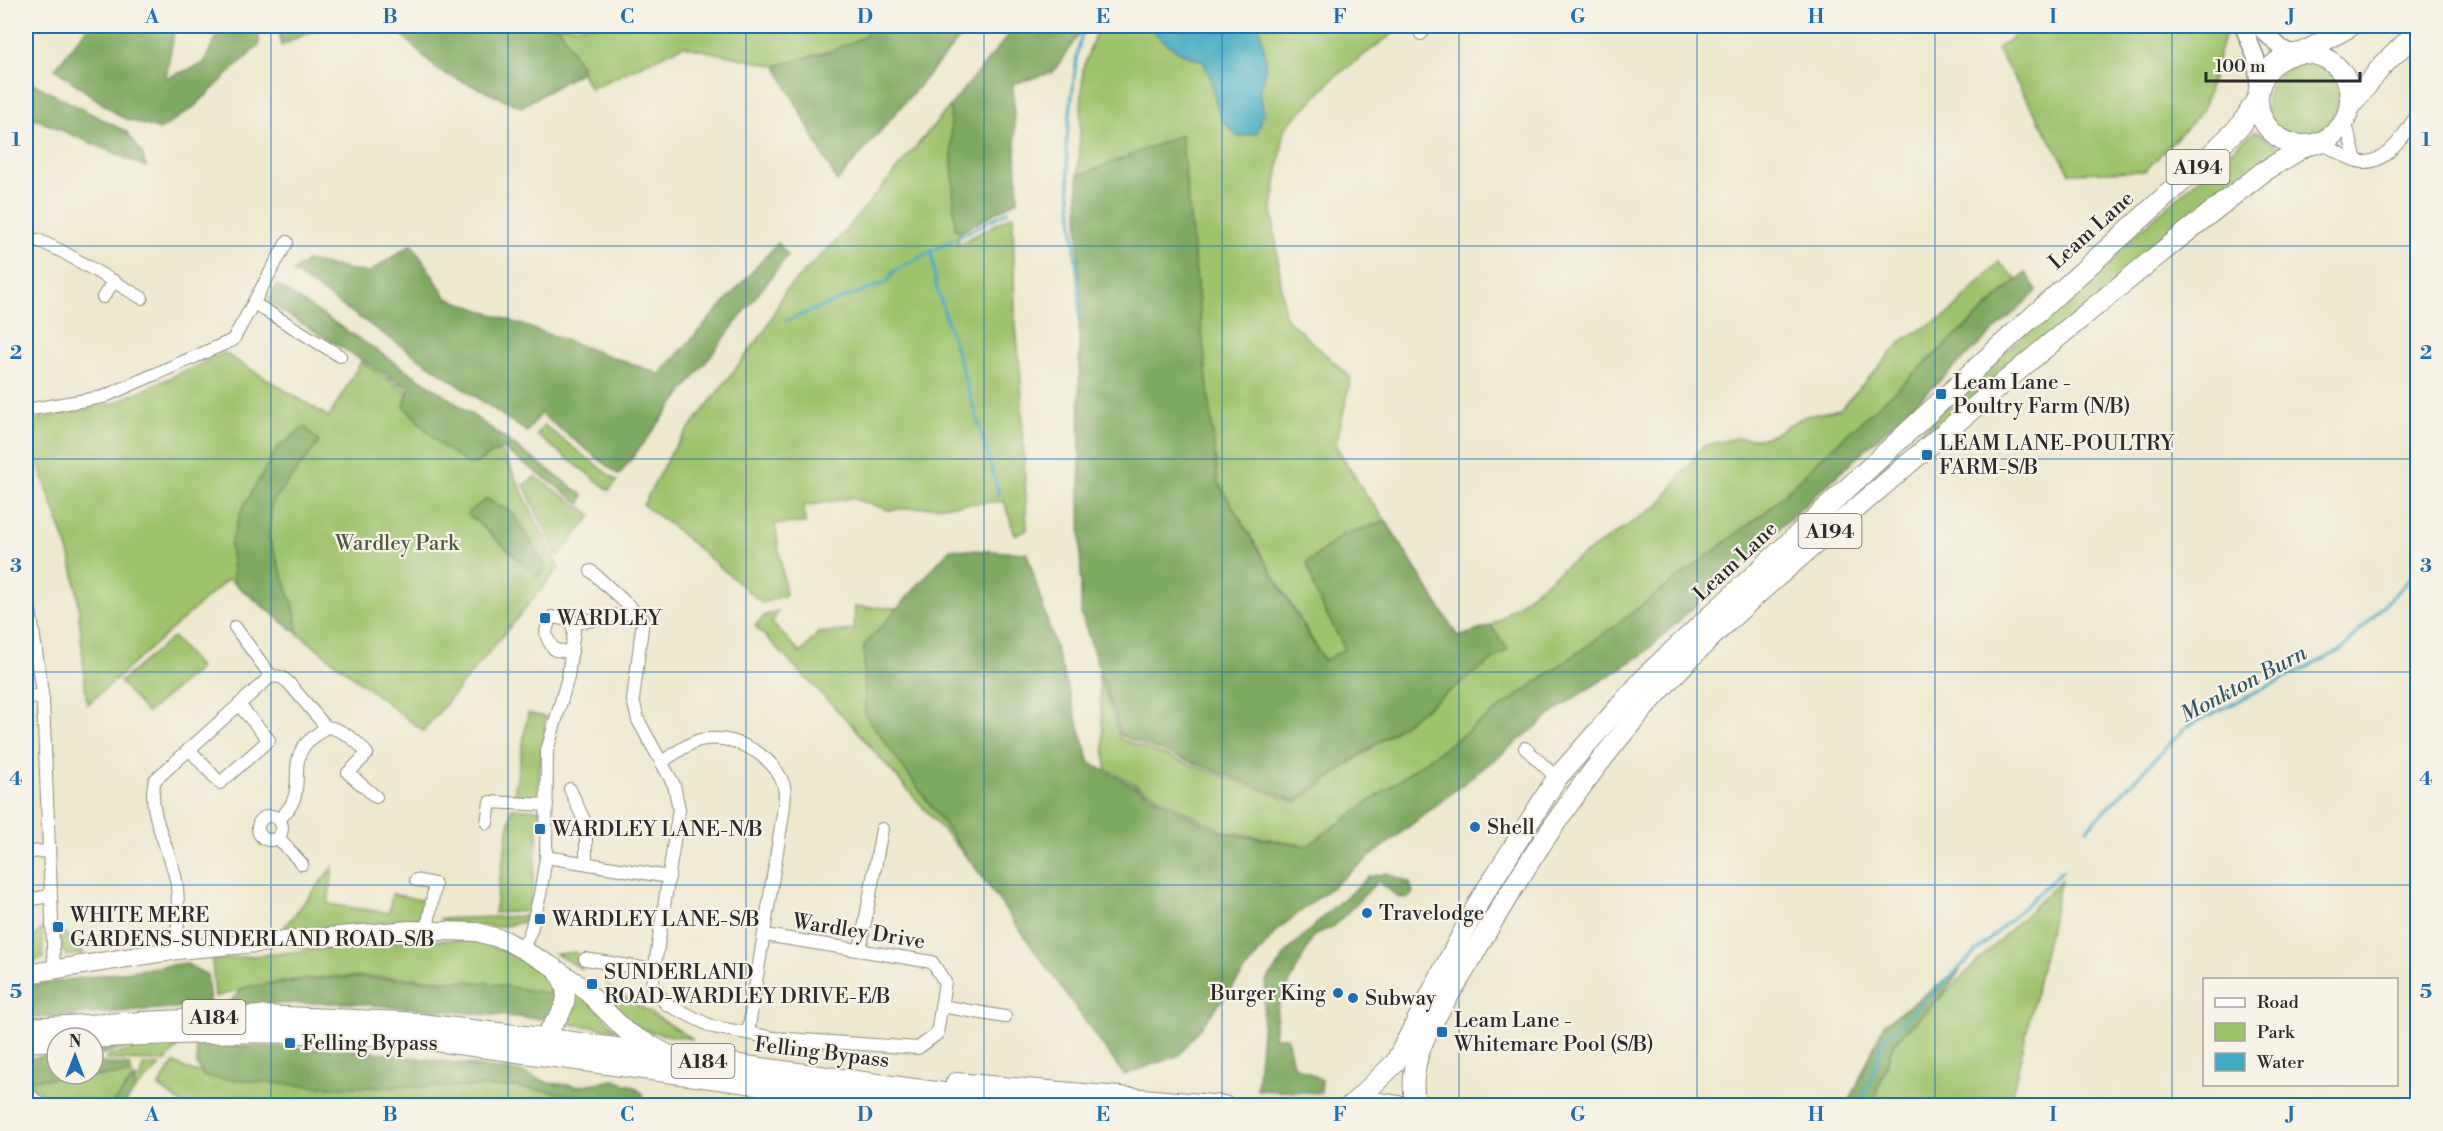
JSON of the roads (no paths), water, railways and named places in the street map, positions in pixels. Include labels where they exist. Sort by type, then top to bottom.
[{"type":"highway","name":"Leam Lane","points":[[1352,1104],[1395,1063],[1480,900],[1557,778],[1648,674],[1999,347],[2200,165],[2242,124],[2259,94],[2267,71],[2282,58],[2298,53],[2351,26]]},
{"type":"highway","name":"Leam Lane","points":[[1416,1106],[1412,1075],[1419,1049],[1485,934],[1537,847],[1599,762],[1661,688],[1743,607],[2007,378],[2264,172],[2313,143],[2334,134],[2378,61],[2418,31]]},
{"type":"highway","points":[[2298,53],[2315,53],[2335,64],[2343,72],[2348,110]]},
{"type":"highway","points":[[2259,94],[2260,113],[2273,133],[2288,142],[2313,143]]},
{"type":"highway","name":"Felling Bypass","points":[[34,1039],[176,1018],[271,1016],[403,1022],[543,1038],[1039,1106]]},
{"type":"highway","name":"Felling Bypass","points":[[105,1037],[207,1032],[353,1034],[487,1047],[919,1106]]},
{"type":"highway","name":"A184","points":[[864,1082],[970,1083],[1224,1106]]},
{"type":"highway","name":"A184","points":[[798,1089],[847,1106]]},
{"type":"highway","name":"A194","points":[[1352,1104],[1374,1102],[1399,1106]]},
{"type":"main road","points":[[2243,26],[2254,48],[2259,94]]},
{"type":"main road","points":[[2258,26],[2282,48],[2298,53]]},
{"type":"main road","points":[[26,974],[177,950],[427,930],[477,932],[505,940],[556,969],[580,985],[627,1032],[674,1056]]},
{"type":"main road","points":[[543,1038],[563,1010],[566,999],[563,981],[556,969]]},
{"type":"street","points":[[2348,110],[2356,160]]},
{"type":"street","points":[[2313,143],[2356,160],[2372,161],[2385,155],[2418,113]]},
{"type":"street","points":[[26,242],[38,240],[142,298]]},
{"type":"street","points":[[26,410],[103,397],[233,340],[255,304],[287,242]]},
{"type":"street","points":[[103,297],[114,281]]},
{"type":"street","points":[[255,304],[340,356]]},
{"type":"street","points":[[591,571],[636,612]]},
{"type":"street","points":[[26,582],[43,700],[54,969]]},
{"type":"street","points":[[523,949],[531,930],[540,895],[546,857],[548,751],[572,652],[574,623],[636,612]]},
{"type":"street","name":"Wardley Drive","points":[[636,612],[643,619],[633,700],[638,720],[674,784],[679,809],[652,986],[666,1004],[713,1028],[748,1034],[774,1038],[918,1048],[937,1034],[945,982],[932,962],[765,935]]},
{"type":"street","points":[[572,652],[555,650],[546,638],[546,627],[552,617],[562,617],[570,620],[574,631]]},
{"type":"street","points":[[234,627],[271,676]]},
{"type":"street","points":[[177,950],[176,881],[154,803],[155,780],[271,676],[281,677],[288,682],[326,727]]},
{"type":"street","points":[[26,694],[43,700]]},
{"type":"street","points":[[189,749],[220,783],[269,740],[238,705]]},
{"type":"street","points":[[279,819],[290,809],[295,800],[300,754],[304,746],[326,727],[332,727],[361,744],[367,754],[348,773],[376,797]]},
{"type":"street","points":[[663,761],[699,740],[730,741],[759,752],[776,770],[784,788],[783,814],[748,1034]]},
{"type":"street","points":[[1525,748],[1557,778]]},
{"type":"street","points":[[570,789],[586,825],[586,861]]},
{"type":"street","points":[[487,823],[490,802],[547,805]]},
{"type":"street","points":[[279,819],[266,817],[257,827],[260,836],[278,838],[302,864]]},
{"type":"street","points":[[278,838],[282,829],[279,819]]},
{"type":"street","points":[[860,950],[882,829]]},
{"type":"street","points":[[26,852],[48,851]]},
{"type":"street","points":[[546,857],[586,861],[669,877]]},
{"type":"street","points":[[416,880],[435,884],[427,930]]},
{"type":"street","points":[[26,900],[51,896]]},
{"type":"street","points":[[585,959],[655,970]]},
{"type":"street","points":[[941,1006],[1005,1017]]},
{"type":"street","points":[[26,1091],[41,1106]]},
{"type":"water","points":[[1150,26],[1259,26],[1266,59],[1264,80],[1259,91],[1264,112],[1257,133],[1238,137],[1219,116],[1210,77],[1203,61],[1173,48]]},
{"type":"waterway","points":[[1081,317],[1066,146],[1077,54],[1084,26]]},
{"type":"waterway","points":[[787,320],[887,282],[894,271],[1008,211]]},
{"type":"waterway","points":[[931,252],[937,288],[999,495]]},
{"type":"waterway","name":"Monkton Burn","points":[[2087,829],[2186,727],[2340,651],[2418,570]]},
{"type":"waterway","name":"Monkton Burn","points":[[1861,1106],[1884,1039],[2063,870]]},
{"type":"place","name":"Leam Lane - Poultry Farm (N/B)","points":[[1941,394]]},
{"type":"place","name":"LEAM LANE-POULTRY FARM-S/B","points":[[1927,455]]},
{"type":"place","name":"WARDLEY","points":[[545,618]]},
{"type":"place","name":"Shell","points":[[1475,827]]},
{"type":"place","name":"WARDLEY LANE-N/B","points":[[540,829]]},
{"type":"place","name":"Travelodge","points":[[1367,913]]},
{"type":"place","name":"WARDLEY LANE-S/B","points":[[540,919]]},
{"type":"place","name":"WHITE MERE GARDENS-SUNDERLAND ROAD-S/B","points":[[58,927]]},
{"type":"place","name":"SUNDERLAND ROAD-WARDLEY DRIVE-E/B","points":[[592,984]]},
{"type":"place","name":"Burger King","points":[[1338,993]]},
{"type":"place","name":"Subway","points":[[1353,998]]},
{"type":"place","name":"Leam Lane - Whitemare Pool (S/B)","points":[[1442,1032]]},
{"type":"place","name":"Felling Bypass","points":[[290,1043]]},
{"type":"park label","name":"Wardley Park","points":[[397,543]]}]
